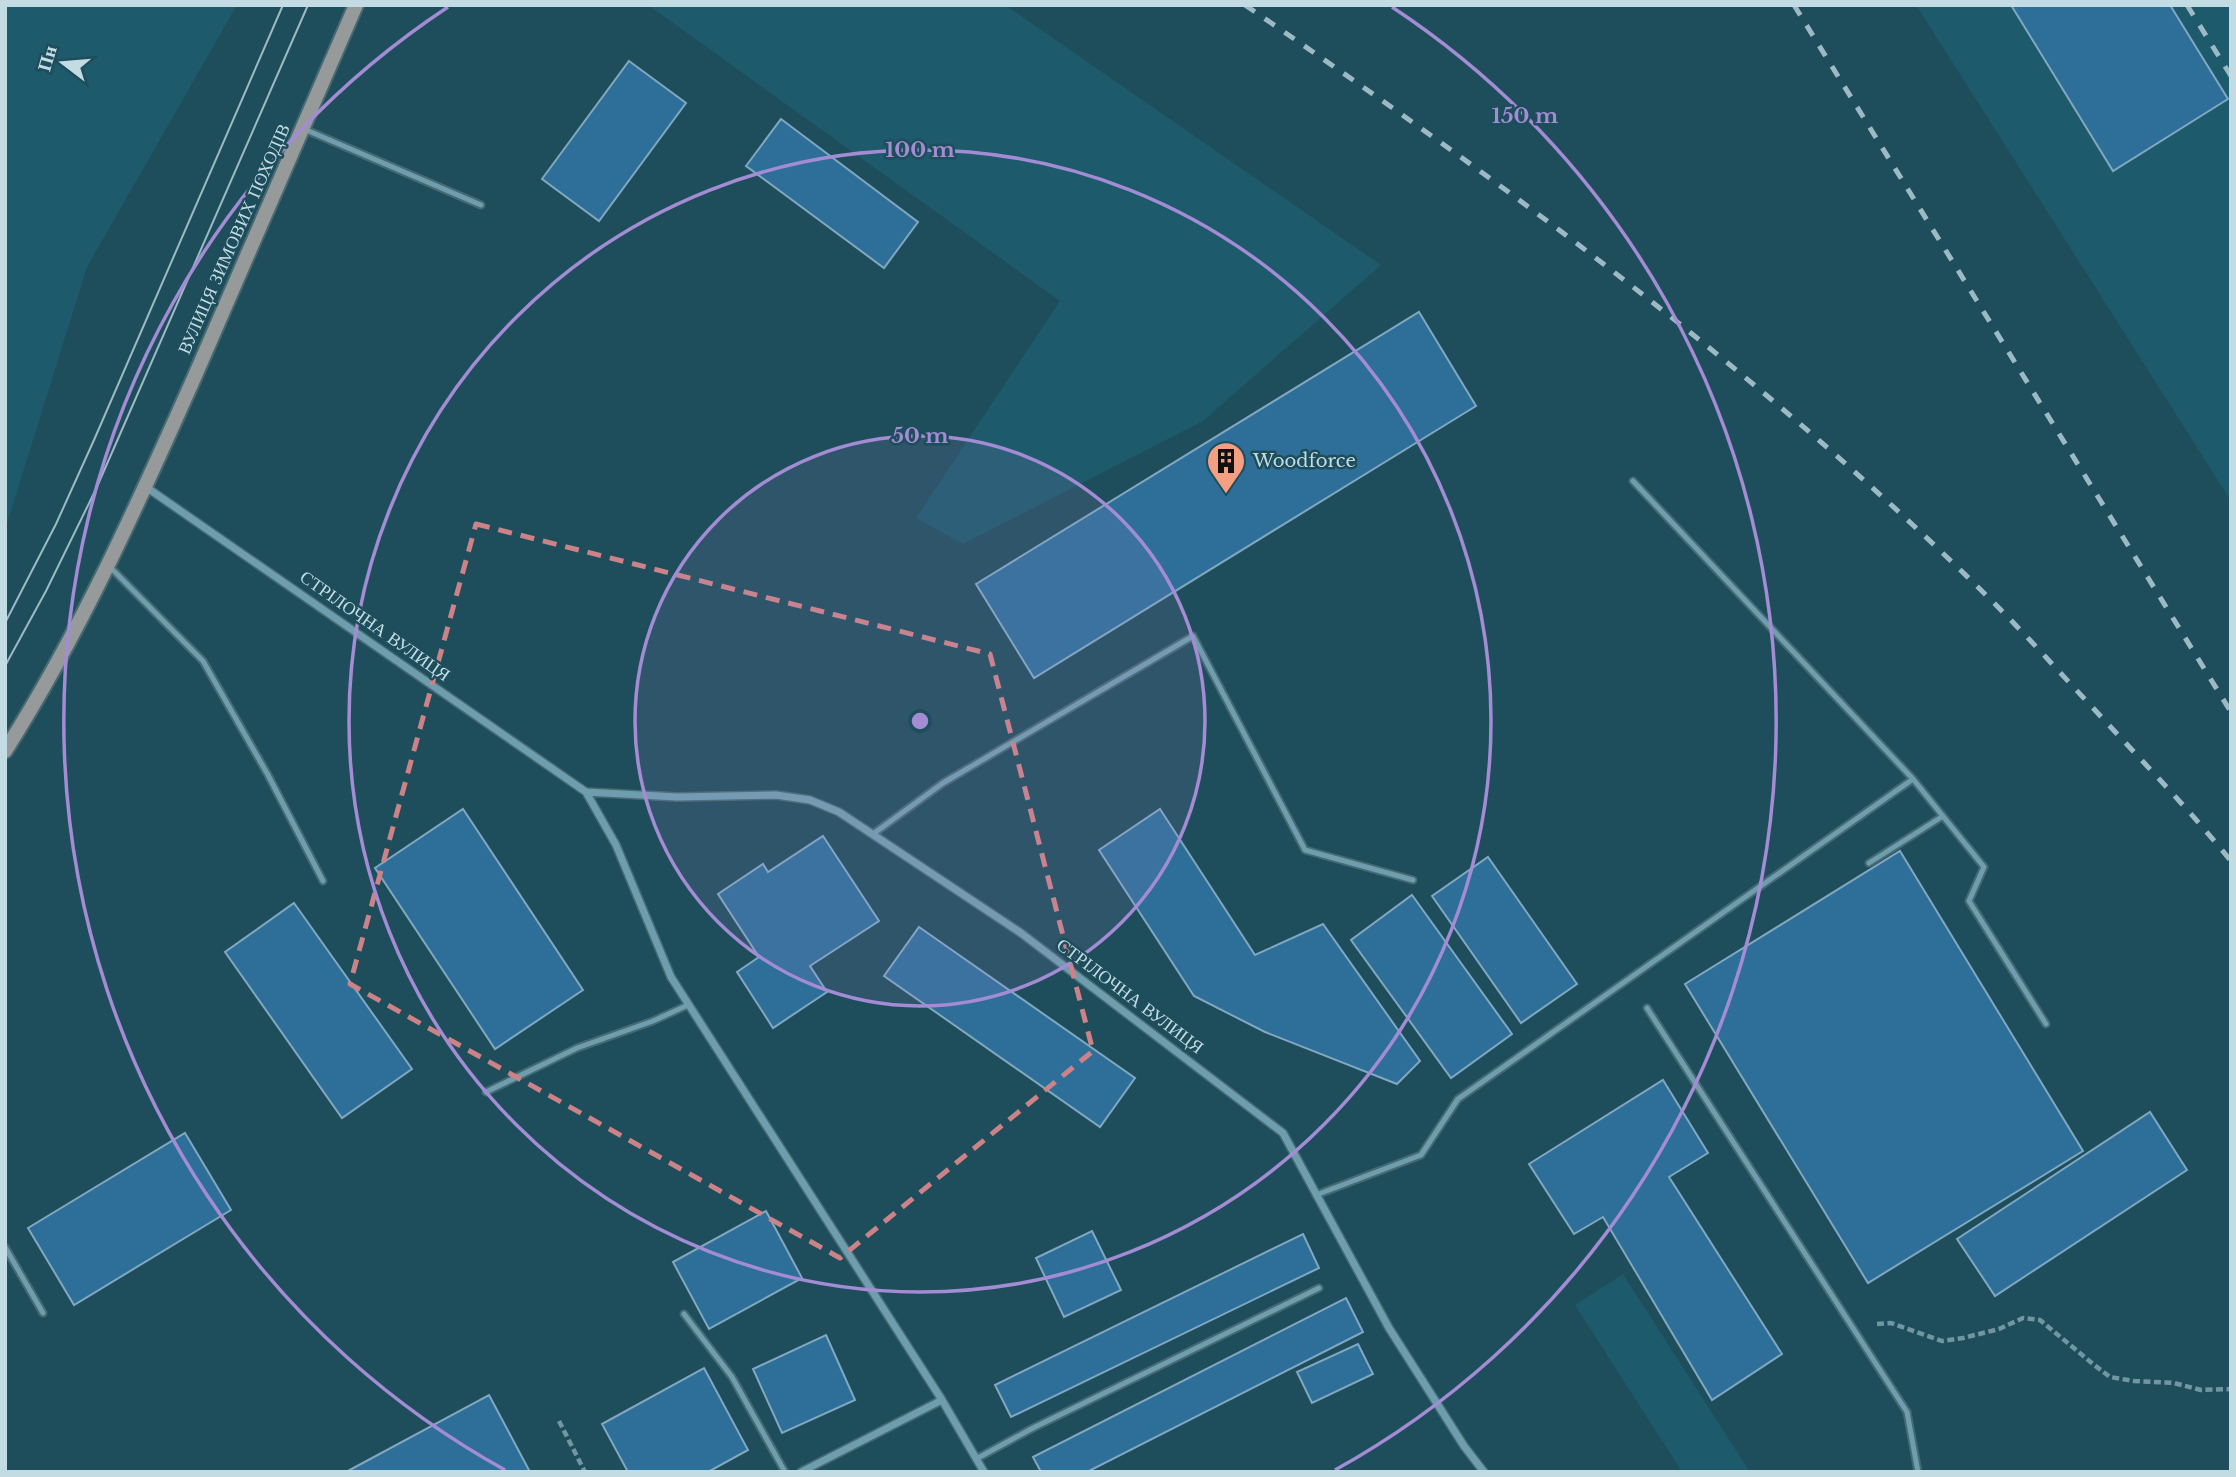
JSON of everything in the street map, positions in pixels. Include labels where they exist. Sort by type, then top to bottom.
[{"type":"main road","name":"ВУЛИЦЯ ЗИМОВИХ ПОХОДІВ","points":[[5,751],[36,701],[146,487],[356,5]]},
{"type":"street","name":"СТРІЛОЧНА ВУЛИЦЯ","points":[[146,487],[586,792],[616,845],[671,977],[942,1400],[984,1472]]},
{"type":"street","name":"СТРІЛОЧНА ВУЛИЦЯ","points":[[586,792],[677,797],[776,795],[810,800],[839,812],[1021,933],[1283,1133],[1389,1328],[1464,1446],[1484,1472]]},
{"type":"street","points":[[801,1472],[942,1400]]},
{"type":"lane","points":[[303,128],[481,205]]},
{"type":"lane","points":[[1633,481],[1913,779],[1984,867],[1969,901],[2046,1024]]},
{"type":"lane","points":[[107,565],[203,660],[268,775],[323,881]]},
{"type":"lane","points":[[873,834],[943,783],[1193,636],[1305,850],[1413,880]]},
{"type":"lane","points":[[1316,1195],[1421,1155],[1458,1098],[1913,779]]},
{"type":"lane","points":[[1869,863],[1943,816]]},
{"type":"lane","points":[[486,1092],[578,1048],[653,1021],[688,1005]]},
{"type":"lane","points":[[1647,1008],[1907,1412],[1918,1472]]},
{"type":"lane","points":[[5,1247],[43,1314]]},
{"type":"lane","points":[[976,1459],[1319,1288]]},
{"type":"lane","points":[[684,1314],[732,1377],[785,1472]]},
{"type":"path","points":[[1860,1337],[1878,1324],[1891,1323],[1942,1341],[1998,1329],[2023,1318],[2040,1320],[2110,1377],[2174,1383],[2201,1390],[2231,1389]]},
{"type":"path","points":[[559,1421],[585,1472]]},
{"type":"highlighted area","points":[[476,524],[990,654],[1093,1051],[840,1258],[350,984]]},
{"type":"shaded area","points":[[5,5],[237,5],[87,267],[5,530]]},
{"type":"shaded area","points":[[648,5],[1005,5],[1381,265],[1203,421],[963,544],[916,518],[1060,301]]},
{"type":"shaded area","points":[[1916,5],[2231,5],[2231,501]]},
{"type":"shaded area","points":[[1623,1274],[1750,1472],[1682,1472],[1575,1305]]},
{"type":"building","points":[[2011,5],[2170,5],[2228,99],[2113,171]]},
{"type":"building","points":[[629,61],[686,103],[599,221],[542,179]]},
{"type":"building","points":[[781,119],[918,222],[884,268],[746,166]]},
{"type":"building","name":"Woodforce","points":[[1419,312],[1476,406],[1034,678],[976,584]]},
{"type":"building","points":[[463,809],[583,990],[495,1049],[375,868]]},
{"type":"building","points":[[1160,809],[1255,955],[1323,924],[1420,1061],[1397,1084],[1265,1032],[1194,996],[1099,850]]},
{"type":"building","points":[[823,836],[879,921],[810,966],[827,992],[773,1028],[737,972],[759,957],[718,894],[763,864],[768,872]]},
{"type":"building","points":[[1900,851],[2083,1151],[1868,1283],[1685,984]]},
{"type":"building","points":[[1488,857],[1577,984],[1521,1023],[1432,896]]},
{"type":"building","points":[[1412,895],[1512,1034],[1451,1078],[1351,940]]},
{"type":"building","points":[[294,903],[412,1069],[342,1118],[225,952]]},
{"type":"building","points":[[919,927],[1135,1078],[1100,1127],[884,976]]},
{"type":"building","points":[[1663,1080],[1708,1153],[1669,1177],[1782,1354],[1712,1400],[1603,1217],[1574,1234],[1529,1164]]},
{"type":"building","points":[[2150,1112],[2187,1170],[1995,1296],[1957,1239]]},
{"type":"building","points":[[185,1133],[231,1210],[74,1305],[28,1228]]},
{"type":"building","points":[[766,1211],[802,1278],[709,1329],[673,1262]]},
{"type":"building","points":[[1092,1231],[1121,1290],[1064,1317],[1036,1258]]},
{"type":"building","points":[[1303,1234],[1319,1268],[1011,1417],[995,1385]]},
{"type":"building","points":[[1346,1298],[1363,1332],[1087,1472],[1041,1472],[1033,1457]]},
{"type":"building","points":[[826,1335],[855,1400],[782,1433],[753,1369]]},
{"type":"building","points":[[1358,1344],[1373,1374],[1312,1403],[1297,1372]]},
{"type":"building","points":[[704,1368],[748,1450],[708,1472],[628,1472],[602,1424]]},
{"type":"building","points":[[489,1395],[530,1472],[346,1472]]},
{"type":"tram line","points":[[5,623],[56,524],[94,440],[283,5]]},
{"type":"tram line","points":[[5,666],[46,591],[96,489],[308,5]]},
{"type":"railway","points":[[1245,5],[1344,73],[1538,214],[1728,363],[1819,441],[1908,521],[2008,617],[2164,784],[2231,861]]},
{"type":"railway","points":[[1794,5],[2231,712]]},
{"type":"railway","points":[[2187,5],[2231,76]]},
{"type":"place","name":"Woodforce","points":[[1226,495]]}]
